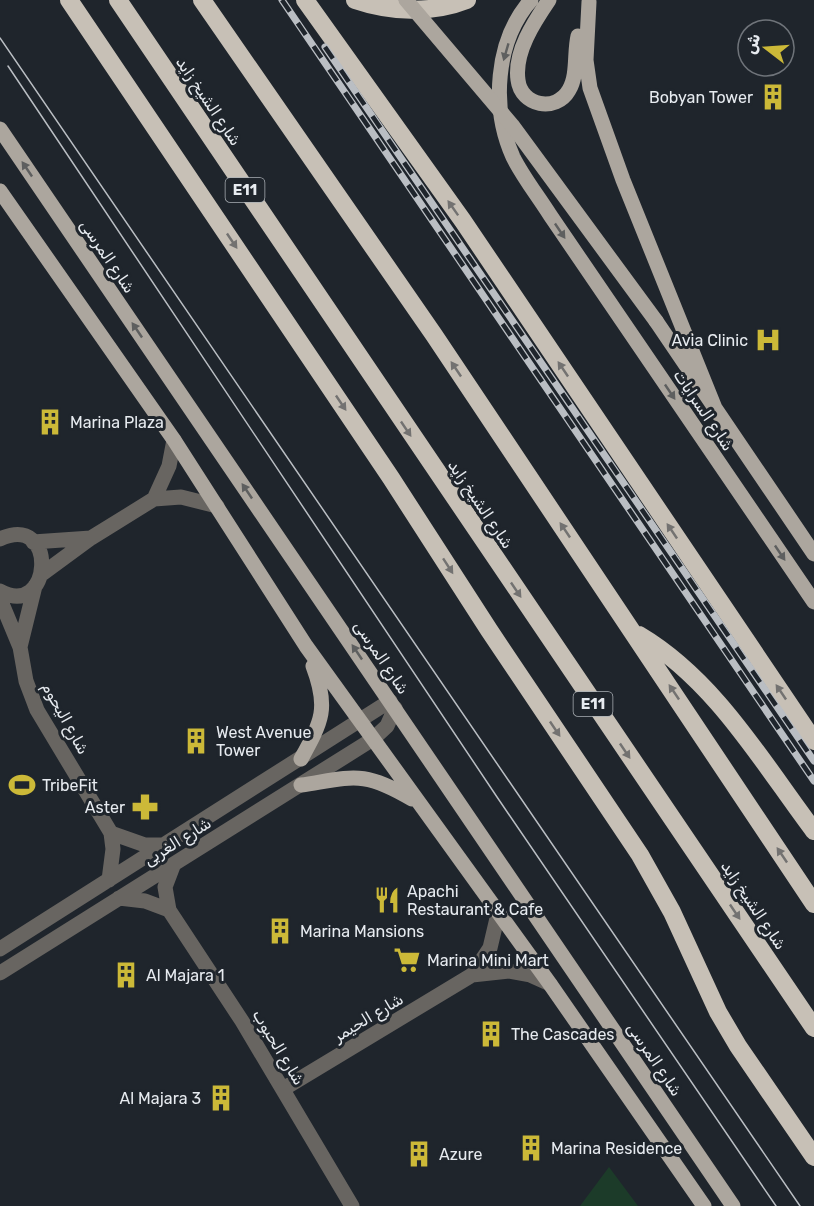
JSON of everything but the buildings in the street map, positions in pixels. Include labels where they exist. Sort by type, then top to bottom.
[{"type":"highway","points":[[69,0],[384,468],[640,855],[672,912],[718,1012],[760,1079],[814,1157]]},
{"type":"highway","name":"شارع الشيخ زايد","points":[[118,0],[373,380],[814,1028]]},
{"type":"highway","points":[[202,0],[434,335],[814,904]]},
{"type":"highway","points":[[305,0],[463,221],[814,741]]},
{"type":"highway","points":[[355,0],[373,6],[408,10],[448,7],[468,0]]},
{"type":"highway","points":[[633,632],[677,660],[707,690],[814,831]]},
{"type":"main road","name":"شارع السرايات","points":[[406,0],[513,125],[656,321],[814,554]]},
{"type":"main road","name":"شارع السرايات","points":[[531,0],[514,27],[505,52],[500,78],[501,114],[513,157],[550,215],[814,602]]},
{"type":"main road","points":[[549,0],[530,31],[517,78],[524,95],[539,104],[548,105],[556,102],[569,90],[575,70],[580,26],[590,1]]},
{"type":"main road","name":"شارع السرايات","points":[[590,1],[586,60],[593,97],[717,413]]},
{"type":"main road","name":"شارع المرسى","points":[[0,129],[733,1206]]},
{"type":"main road","points":[[0,191],[174,440],[306,646],[550,984],[704,1206]]},
{"type":"main road","points":[[301,759],[318,728],[323,711],[320,686],[306,646]]},
{"type":"main road","points":[[301,785],[367,777],[388,784],[418,803]]},
{"type":"street","points":[[154,499],[167,472],[174,440]]},
{"type":"street","points":[[0,591],[15,595],[26,592],[91,538],[154,499],[181,497],[217,506]]},
{"type":"street","points":[[0,539],[16,535],[33,542],[91,538]]},
{"type":"street","points":[[33,542],[42,557],[39,580]]},
{"type":"street","name":"شارع اليحوم","points":[[20,647],[39,580]]},
{"type":"street","name":"شارع اليحوم","points":[[0,599],[20,647],[24,674],[38,710],[111,833]]},
{"type":"street","name":"شارع الغربى","points":[[0,949],[360,721],[393,705]]},
{"type":"street","name":"شارع الغربى","points":[[0,973],[373,740],[387,726],[393,705]]},
{"type":"street","points":[[109,880],[113,849],[111,833],[136,842],[162,845]]},
{"type":"street","points":[[169,910],[165,887],[173,866]]},
{"type":"street","points":[[119,898],[145,901],[169,910]]},
{"type":"street","name":"شارع الحبوب","points":[[169,910],[242,1021],[352,1206]]},
{"type":"street","name":"شارع الحيمر","points":[[472,975],[490,948],[498,914]]},
{"type":"street","name":"شارع الحيمر","points":[[283,1089],[472,975],[509,971],[530,975],[550,984]]},
{"type":"green space","points":[[609,1167],[638,1206],[580,1206]]},
{"type":"tram line","points":[[0,38],[800,1206]]},
{"type":"tram line","points":[[8,66],[497,797],[776,1206]]},
{"type":"railway","points":[[282,0],[814,781]]},
{"type":"railway","points":[[325,47],[814,761]]},
{"type":"place","name":"Bobyan Tower","points":[[773,97]]},
{"type":"place","name":"Avia Clinic","points":[[768,340]]},
{"type":"place","name":"Marina Plaza","points":[[50,422]]},
{"type":"place","name":"West Avenue Tower","points":[[196,741]]},
{"type":"place","name":"TribeFit","points":[[22,785]]},
{"type":"place","name":"Aster","points":[[145,807]]},
{"type":"place","name":"Apachi Restaurant & Cafe","points":[[387,900]]},
{"type":"place","name":"Marina Mansions","points":[[280,931]]},
{"type":"place","name":"Marina Mini Mart","points":[[407,960]]},
{"type":"place","name":"Al Majara 1","points":[[126,975]]},
{"type":"place","name":"The Cascades","points":[[491,1034]]},
{"type":"place","name":"Al Majara 3","points":[[221,1098]]},
{"type":"place","name":"Marina Residence","points":[[531,1148]]},
{"type":"place","name":"Azure","points":[[419,1154]]}]
